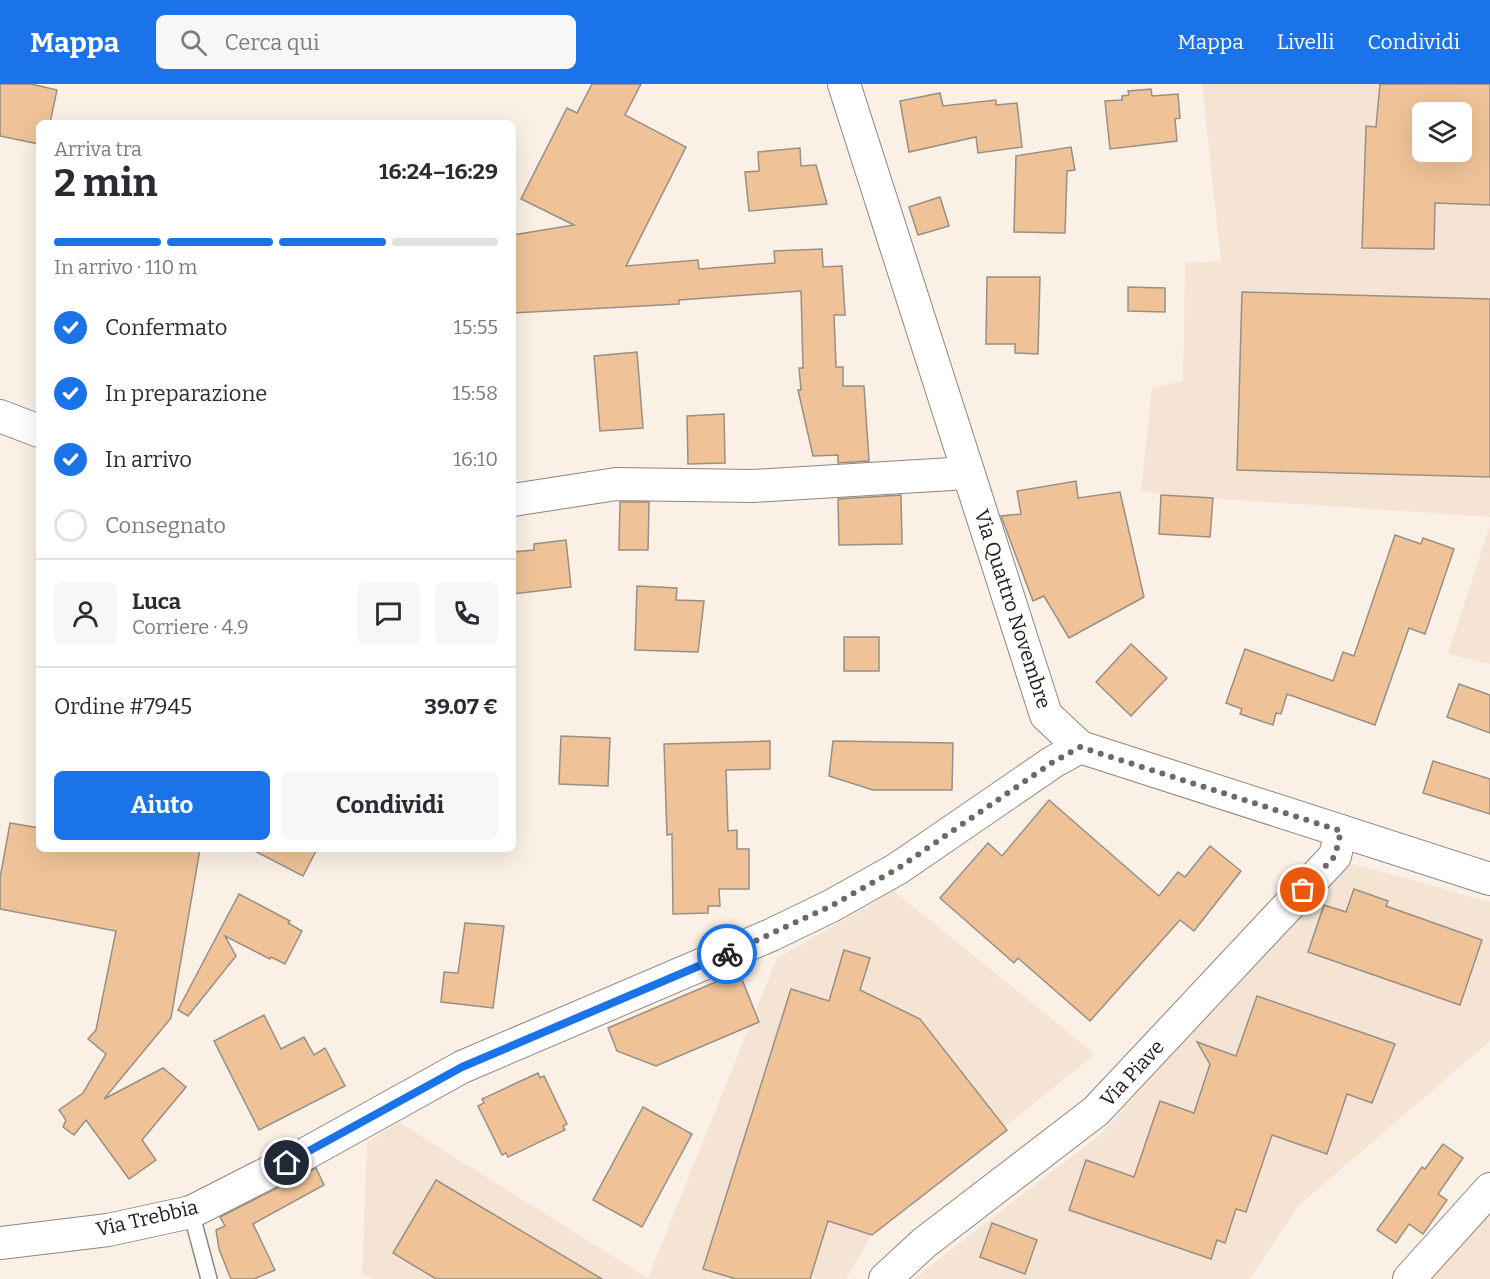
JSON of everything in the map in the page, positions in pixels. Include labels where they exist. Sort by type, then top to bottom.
[{"type":"street","name":"Via Quattro Novembre","points":[[844,84],[1046,715],[1080,747],[1490,879]]},
{"type":"street","points":[[0,416],[36,430]]},
{"type":"street","points":[[516,500],[616,484],[753,486],[968,473]]},
{"type":"street","name":"Via Trebbia","points":[[0,1243],[108,1230],[191,1212],[307,1153],[462,1067],[831,906],[897,869],[1053,762],[1080,747]]},
{"type":"street","name":"Via Piave","points":[[885,1279],[924,1243],[1096,1111],[1335,856],[1341,831]]},
{"type":"street","points":[[1409,1279],[1490,1189]]},
{"type":"lane","points":[[191,1212],[209,1279]]},
{"type":"shaded area","points":[[1202,84],[1490,84],[1490,517],[1161,495],[1141,490],[1152,388],[1183,381],[1185,263],[1221,261]]},
{"type":"shaded area","points":[[1490,525],[1490,664],[1448,654]]},
{"type":"shaded area","points":[[1343,861],[1490,902],[1490,1041],[1298,1206],[1250,1279],[913,1279],[1101,1134]]},
{"type":"shaded area","points":[[894,891],[1095,1054],[872,1235],[846,1279],[372,1279],[362,1273],[367,1143],[398,1122],[648,1278],[777,958]]},
{"type":"shaded area","points":[[1490,1199],[1490,1279],[1424,1279]]},
{"type":"building","points":[[0,84],[31,84],[57,90],[51,120],[36,120],[36,143],[0,136]]},
{"type":"building","points":[[592,84],[641,84],[625,115],[686,147],[626,266],[698,260],[699,269],[775,263],[774,251],[822,249],[823,267],[842,266],[845,315],[834,315],[836,367],[843,367],[843,386],[864,386],[869,461],[838,463],[838,455],[813,456],[798,390],[801,390],[799,368],[803,368],[801,291],[679,300],[679,304],[516,313],[516,235],[574,225],[521,199],[567,108],[577,113]]},
{"type":"building","points":[[1380,84],[1490,84],[1490,205],[1435,203],[1434,249],[1362,248],[1366,126],[1376,127]]},
{"type":"building","points":[[1151,89],[1152,96],[1178,94],[1180,118],[1175,119],[1177,141],[1110,149],[1105,101],[1122,100],[1122,96],[1129,95],[1128,91]]},
{"type":"building","points":[[940,93],[943,106],[996,100],[996,105],[1017,103],[1022,147],[978,153],[976,137],[909,152],[900,101]]},
{"type":"building","points":[[1071,147],[1075,170],[1067,171],[1065,233],[1014,232],[1016,156]]},
{"type":"building","points":[[800,148],[801,166],[816,165],[827,204],[749,211],[745,172],[759,171],[758,152]]},
{"type":"building","points":[[940,197],[949,226],[918,235],[909,207]]},
{"type":"building","points":[[987,277],[1040,277],[1038,354],[1015,353],[1015,344],[986,344]]},
{"type":"building","points":[[1128,287],[1165,288],[1165,312],[1128,311]]},
{"type":"building","points":[[1242,292],[1490,299],[1490,477],[1237,470]]},
{"type":"building","points":[[637,352],[643,428],[600,431],[594,356]]},
{"type":"building","points":[[724,414],[725,463],[688,464],[687,416]]},
{"type":"building","points":[[1076,481],[1078,498],[1120,492],[1144,597],[1069,638],[1044,596],[1033,601],[1001,516],[1021,514],[1017,491]]},
{"type":"building","points":[[901,495],[902,544],[839,545],[838,499]]},
{"type":"building","points":[[1161,495],[1213,498],[1210,537],[1159,534]]},
{"type":"building","points":[[620,502],[649,502],[648,550],[619,550]]},
{"type":"building","points":[[1395,535],[1421,544],[1423,538],[1454,549],[1425,634],[1409,628],[1375,725],[1287,694],[1281,714],[1276,713],[1273,725],[1240,714],[1242,709],[1226,703],[1245,649],[1333,681],[1343,652],[1354,656]]},
{"type":"building","points":[[566,540],[571,587],[516,594],[516,552],[534,550],[534,544]]},
{"type":"building","points":[[637,586],[677,588],[676,600],[704,601],[698,652],[635,650]]},
{"type":"building","points":[[844,637],[879,637],[879,671],[844,671]]},
{"type":"building","points":[[1131,644],[1167,678],[1131,716],[1096,682]]},
{"type":"building","points":[[1459,684],[1490,695],[1490,733],[1447,717]]},
{"type":"building","points":[[561,736],[610,738],[608,786],[559,784]]},
{"type":"building","points":[[770,741],[770,769],[726,770],[728,831],[737,830],[737,849],[749,849],[749,889],[719,889],[720,906],[708,906],[708,913],[673,914],[672,834],[667,835],[664,744]]},
{"type":"building","points":[[833,741],[953,743],[952,790],[873,790],[829,776]]},
{"type":"building","points":[[1433,761],[1490,779],[1490,814],[1423,793]]},
{"type":"building","points":[[1049,800],[1159,896],[1178,872],[1185,877],[1210,846],[1241,871],[1194,931],[1180,920],[1090,1021],[1018,958],[1014,963],[940,898],[988,843],[1002,856]]},
{"type":"building","points":[[10,823],[36,827],[36,852],[199,852],[171,1018],[104,1099],[163,1068],[186,1087],[142,1140],[156,1160],[129,1179],[86,1120],[74,1135],[63,1127],[66,1120],[59,1110],[83,1093],[106,1054],[88,1039],[96,1030],[116,931],[0,909],[0,878]]},
{"type":"building","points":[[257,852],[315,852],[303,876]]},
{"type":"building","points":[[1354,889],[1388,901],[1386,906],[1482,940],[1460,1005],[1308,952],[1324,905],[1346,912]]},
{"type":"building","points":[[239,894],[290,921],[288,923],[302,931],[285,964],[271,957],[270,959],[225,936],[236,956],[188,1016],[178,1010]]},
{"type":"building","points":[[465,923],[504,926],[493,1008],[441,1002],[444,972],[458,973]]},
{"type":"building","points":[[844,950],[870,958],[860,990],[920,1019],[1007,1130],[872,1235],[828,1221],[810,1279],[736,1279],[703,1269],[791,989],[829,1001]]},
{"type":"building","points":[[739,972],[759,1022],[656,1066],[617,1051],[608,1028]]},
{"type":"building","points":[[1257,996],[1395,1044],[1372,1103],[1347,1094],[1327,1154],[1272,1135],[1246,1212],[1236,1209],[1225,1243],[1217,1240],[1211,1259],[1069,1210],[1086,1160],[1134,1177],[1160,1101],[1194,1113],[1210,1064],[1197,1042],[1236,1056]]},
{"type":"building","points":[[264,1015],[281,1049],[304,1037],[314,1055],[325,1048],[345,1086],[259,1130],[214,1041]]},
{"type":"building","points":[[538,1073],[540,1078],[544,1076],[567,1124],[563,1126],[565,1130],[508,1157],[506,1153],[502,1155],[478,1106],[484,1103],[482,1099]]},
{"type":"building","points":[[643,1107],[692,1134],[642,1227],[593,1200]]},
{"type":"building","points":[[1443,1144],[1463,1158],[1438,1194],[1447,1200],[1423,1234],[1409,1224],[1396,1243],[1377,1230],[1422,1167],[1425,1169]]},
{"type":"building","points":[[316,1168],[324,1185],[253,1224],[275,1270],[254,1279],[231,1279],[219,1249],[216,1230],[225,1226],[220,1217]]},
{"type":"building","points":[[436,1180],[602,1279],[436,1279],[393,1253]]},
{"type":"building","points":[[992,1223],[1037,1240],[1025,1274],[980,1257]]},
{"type":"way so far","points":[[727,954],[831,906],[897,869],[1053,762],[1080,747],[1341,831],[1335,856],[1303,890]]},
{"type":"route","points":[[287,1163],[462,1067],[727,954]]}]
